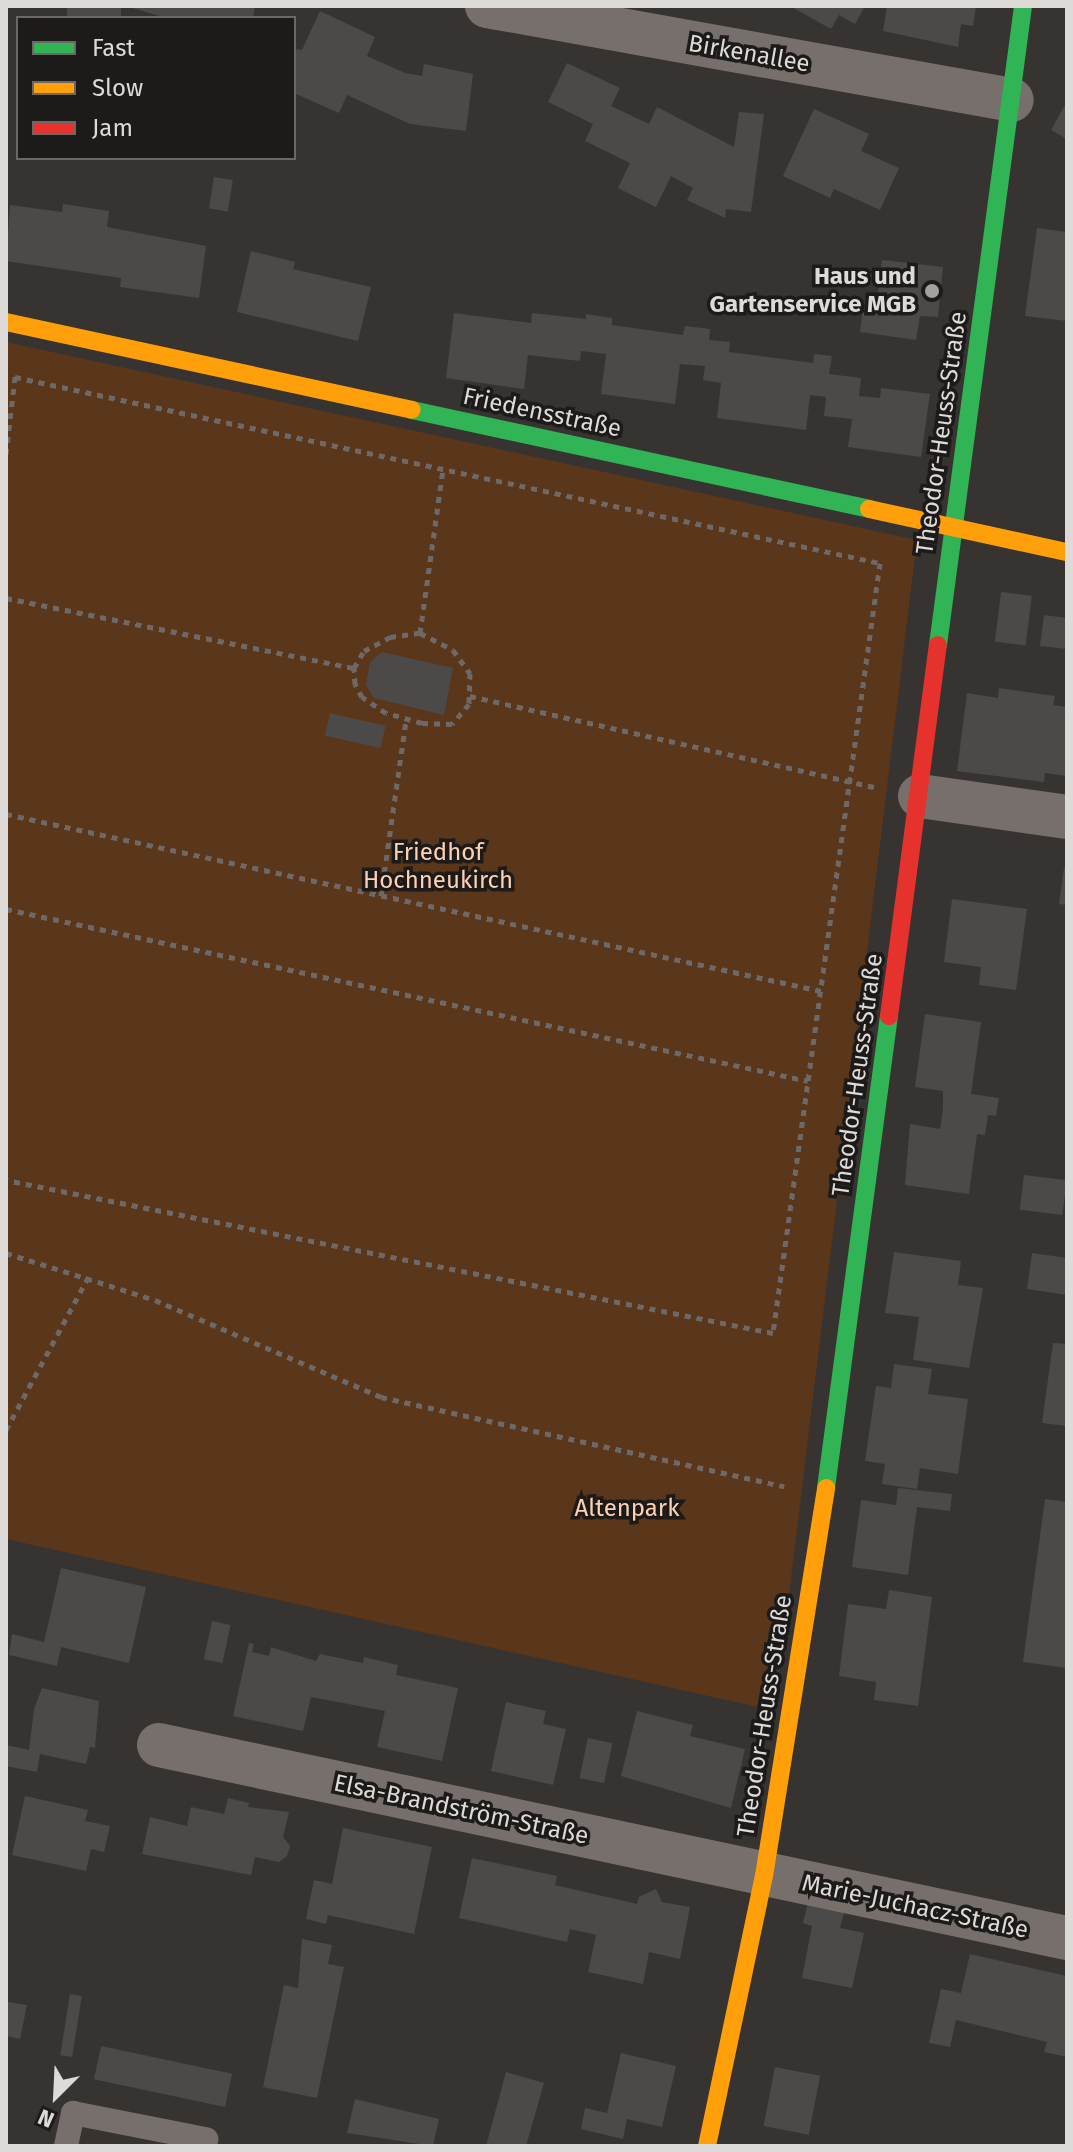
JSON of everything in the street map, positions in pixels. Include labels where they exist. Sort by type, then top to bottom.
[{"type":"street","name":"Birkenallee","points":[[487,6],[1012,100]]},
{"type":"street","name":"Theodor-Heuss-Straße","points":[[707,2146],[764,1876],[825,1495],[1023,6]]},
{"type":"street","name":"Friedensstraße","points":[[6,322],[1067,552]]},
{"type":"street","points":[[920,796],[1067,817]]},
{"type":"street","name":"Elsa-Brandström-Straße","points":[[159,1745],[764,1876]]},
{"type":"street","name":"Marie-Juchacz-Straße","points":[[764,1876],[1067,1938]]},
{"type":"lane","points":[[66,2146],[73,2113],[206,2139]]},
{"type":"path","points":[[6,454],[15,377],[880,563],[773,1333],[6,1180]]},
{"type":"path","points":[[420,633],[443,469]]},
{"type":"path","points":[[6,598],[354,668]]},
{"type":"path","points":[[420,633],[446,645],[463,662],[471,678],[470,696],[452,724],[406,720],[362,697],[354,668],[364,651],[382,640],[420,633]]},
{"type":"path","points":[[470,696],[920,796]]},
{"type":"path","points":[[381,896],[406,720]]},
{"type":"path","points":[[6,814],[821,991]]},
{"type":"path","points":[[6,909],[808,1081]]},
{"type":"path","points":[[6,1253],[90,1276],[381,1397],[825,1495]]},
{"type":"path","points":[[6,1430],[90,1276]]},
{"type":"green space","name":"Friedhof Hochneukirch","points":[[6,342],[917,540],[775,1711],[6,1539]]},
{"type":"building","points":[[67,6],[121,6],[121,16],[67,16]]},
{"type":"building","points":[[126,6],[255,6],[253,16],[159,16]]},
{"type":"building","points":[[790,6],[865,6],[855,24],[839,15],[831,29]]},
{"type":"building","points":[[887,6],[976,6],[973,26],[961,24],[958,47],[883,31]]},
{"type":"building","points":[[320,11],[375,37],[367,56],[405,73],[422,76],[424,64],[473,74],[466,131],[410,124],[347,95],[339,113],[296,94],[296,49],[302,50]]},
{"type":"building","points":[[567,63],[620,88],[611,106],[649,124],[657,107],[734,147],[739,112],[764,114],[751,212],[726,209],[725,218],[687,200],[693,188],[671,176],[656,207],[618,188],[630,163],[585,141],[593,124],[548,102]]},
{"type":"building","points":[[1067,101],[1067,139],[1051,130]]},
{"type":"building","points":[[814,109],[869,134],[861,151],[899,168],[880,210],[834,189],[830,198],[783,176]]},
{"type":"building","points":[[214,177],[233,180],[228,212],[209,209]]},
{"type":"building","points":[[63,204],[109,211],[107,227],[206,246],[199,298],[120,287],[121,278],[6,261],[10,205],[62,212]]},
{"type":"building","points":[[1037,228],[1067,232],[1067,321],[1025,316]]},
{"type":"building","points":[[251,251],[295,262],[293,269],[371,287],[358,341],[237,312]]},
{"type":"building","points":[[882,260],[943,267],[938,317],[920,316],[916,340],[860,332],[863,308],[876,311]]},
{"type":"building","points":[[454,313],[531,323],[532,313],[586,319],[586,314],[612,318],[612,325],[683,335],[685,326],[710,329],[709,340],[730,342],[729,352],[813,363],[814,354],[832,356],[829,374],[861,378],[859,396],[880,398],[881,388],[930,394],[921,457],[848,447],[852,419],[824,416],[826,397],[810,395],[806,430],[717,418],[721,383],[703,380],[705,366],[680,364],[675,404],[601,394],[606,354],[581,351],[580,361],[528,355],[524,389],[446,378]]},
{"type":"building","points":[[1001,592],[1032,596],[1026,645],[995,642]]},
{"type":"building","points":[[1044,615],[1067,618],[1067,649],[1040,646]]},
{"type":"building","points":[[382,652],[453,668],[444,715],[374,698],[366,685],[370,662]]},
{"type":"building","points":[[999,688],[1055,696],[1053,705],[1067,707],[1067,776],[1045,773],[1044,782],[957,771],[967,693],[998,698]]},
{"type":"building","points":[[330,713],[386,726],[380,748],[325,735]]},
{"type":"building","points":[[1064,868],[1067,869],[1067,905],[1059,904]]},
{"type":"building","points":[[952,899],[1027,909],[1016,990],[979,985],[981,967],[944,962]]},
{"type":"building","points":[[925,1014],[981,1022],[971,1094],[999,1098],[996,1116],[988,1115],[985,1135],[977,1134],[969,1194],[905,1185],[910,1124],[940,1129],[943,1109],[943,1091],[915,1087]]},
{"type":"building","points":[[1024,1175],[1067,1180],[1062,1215],[1020,1210]]},
{"type":"building","points":[[894,1252],[961,1261],[958,1285],[983,1288],[969,1368],[913,1360],[919,1317],[885,1313]]},
{"type":"building","points":[[1032,1253],[1067,1258],[1067,1295],[1027,1289]]},
{"type":"building","points":[[1053,1343],[1067,1344],[1067,1426],[1042,1423]]},
{"type":"building","points":[[894,1364],[932,1369],[928,1394],[968,1399],[958,1474],[920,1468],[917,1489],[882,1484],[885,1464],[865,1461],[876,1386],[891,1388]]},
{"type":"building","points":[[898,1488],[952,1494],[950,1511],[917,1507],[908,1575],[852,1567],[861,1500],[896,1505]]},
{"type":"building","points":[[1045,1499],[1067,1502],[1067,1668],[1023,1662]]},
{"type":"building","points":[[61,1568],[146,1587],[129,1663],[61,1647],[57,1666],[9,1655],[12,1634],[44,1642]]},
{"type":"building","points":[[889,1590],[932,1597],[918,1706],[874,1700],[876,1682],[839,1676],[848,1604],[886,1609]]},
{"type":"building","points":[[212,1621],[231,1625],[222,1663],[204,1659]]},
{"type":"building","points":[[249,1643],[254,1644],[252,1652],[269,1656],[271,1647],[316,1661],[320,1654],[363,1663],[364,1657],[398,1665],[396,1675],[458,1688],[442,1761],[377,1747],[385,1711],[311,1697],[303,1731],[233,1716]]},
{"type":"building","points":[[42,1688],[99,1701],[95,1748],[90,1747],[86,1764],[40,1754],[37,1772],[6,1766],[6,1745],[29,1750],[34,1709]]},
{"type":"building","points":[[506,1702],[546,1711],[543,1724],[566,1729],[553,1785],[491,1771]]},
{"type":"building","points":[[637,1711],[693,1725],[690,1736],[745,1749],[731,1808],[621,1776]]},
{"type":"building","points":[[588,1738],[612,1743],[604,1783],[579,1778]]},
{"type":"building","points":[[25,1796],[88,1810],[85,1821],[110,1826],[104,1852],[91,1849],[86,1871],[12,1855]]},
{"type":"building","points":[[228,1798],[249,1803],[248,1807],[289,1812],[283,1837],[290,1846],[287,1856],[279,1862],[255,1857],[251,1875],[142,1854],[150,1817],[187,1826],[191,1807],[224,1814]]},
{"type":"building","points":[[343,1828],[432,1847],[414,1934],[328,1915],[326,1924],[306,1919],[314,1880],[332,1884]]},
{"type":"building","points":[[472,1858],[557,1876],[555,1885],[637,1904],[639,1897],[656,1889],[662,1902],[690,1907],[680,1959],[649,1952],[643,1984],[588,1972],[596,1935],[570,1929],[567,1942],[459,1918]]},
{"type":"building","points":[[808,1902],[845,1910],[840,1928],[864,1933],[852,1988],[802,1978],[812,1926],[803,1923]]},
{"type":"building","points":[[302,1939],[332,1945],[328,1964],[344,1967],[317,2098],[263,2087],[284,1985],[298,1988]]},
{"type":"building","points":[[970,1954],[1067,1976],[1067,2057],[1044,2052],[1047,2042],[956,2020],[950,2047],[929,2043],[941,1989],[961,1993]]},
{"type":"building","points":[[70,1994],[82,1996],[72,2057],[60,2055]]},
{"type":"building","points":[[8,2002],[27,2005],[20,2039],[6,2036]]},
{"type":"building","points":[[101,2046],[232,2074],[225,2107],[94,2079]]},
{"type":"building","points":[[621,2053],[676,2066],[662,2127],[627,2119],[623,2139],[581,2129],[585,2108],[607,2113]]},
{"type":"building","points":[[775,2067],[820,2076],[809,2135],[764,2126]]},
{"type":"building","points":[[506,2072],[544,2083],[526,2146],[486,2146]]},
{"type":"building","points":[[355,2099],[439,2119],[433,2146],[347,2133]]},
{"type":"traffic: fast","points":[[938,645],[1023,6]]},
{"type":"traffic: fast","points":[[412,410],[869,509]]},
{"type":"traffic: fast","points":[[826,1488],[889,1016]]},
{"type":"traffic: slow","points":[[6,322],[412,410]]},
{"type":"traffic: slow","points":[[869,509],[1067,552]]},
{"type":"traffic: slow","points":[[707,2146],[764,1876],[826,1488]]},
{"type":"traffic: jam","points":[[889,1016],[938,645]]},
{"type":"place","name":"Haus und Gartenservice MGB","points":[[932,291]]},
{"type":"park label","name":"Altenpark","points":[[627,1509]]}]
